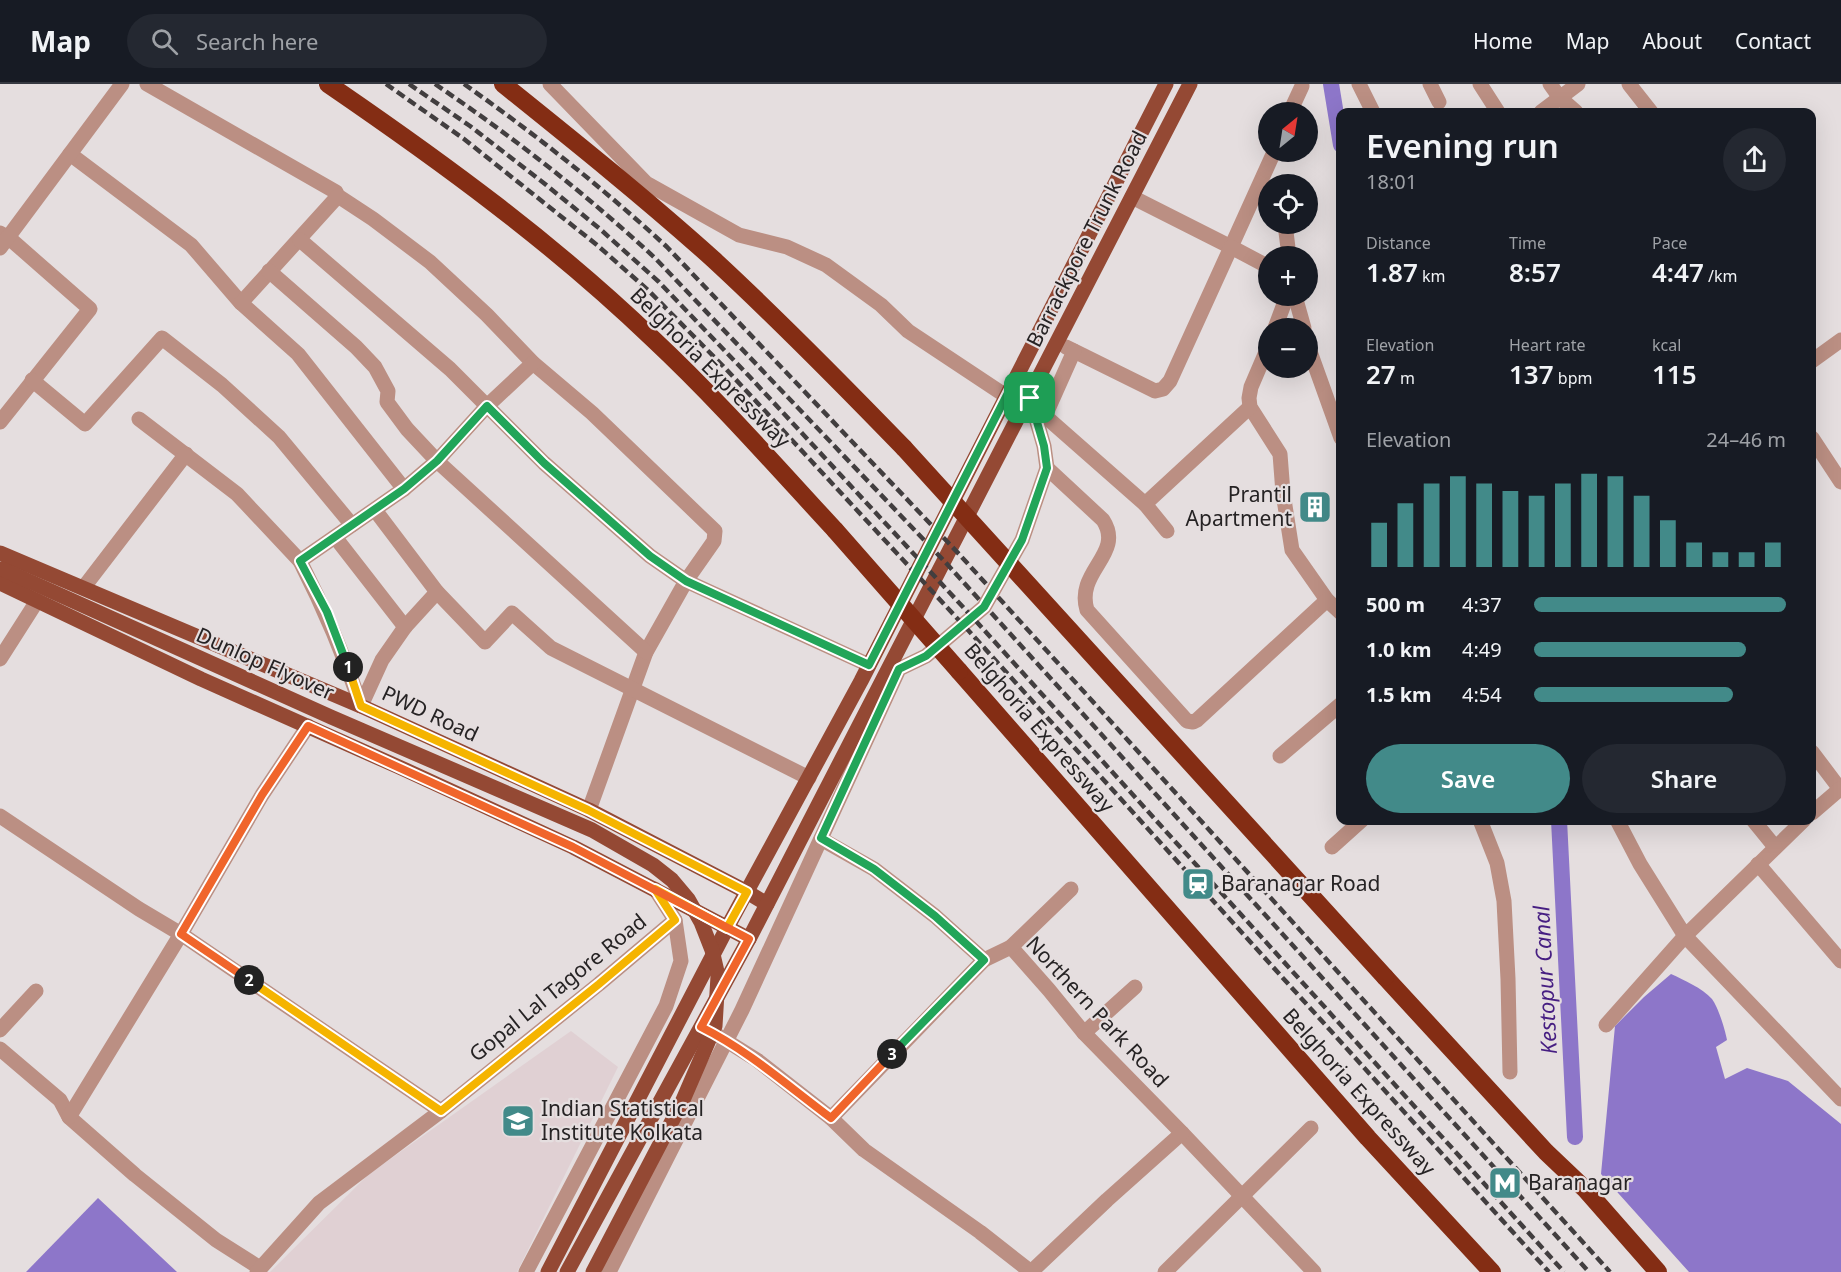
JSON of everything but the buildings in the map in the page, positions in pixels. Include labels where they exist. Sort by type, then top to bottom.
[{"type":"highway","name":"Belghoria Expressway","points":[[328,84],[447,166],[510,215],[600,291],[696,380],[835,530],[1360,1130],[1492,1272]]},
{"type":"highway","points":[[503,84],[636,192],[713,260],[819,360],[903,448],[1546,1152],[1586,1190],[1658,1272]]},
{"type":"main road","name":"Barrackpore Trunk Road","points":[[548,1272],[727,928],[869,665],[1166,84]]},
{"type":"main road","name":"Barrackpore Trunk Road","points":[[567,1272],[749,939],[1190,84]]},
{"type":"main road","name":"PWD Road","points":[[0,568],[84,587],[361,706],[588,810],[767,904]]},
{"type":"main road","points":[[0,568],[37,601],[191,675],[573,847],[749,939]]},
{"type":"main road","name":"Dunlop Flyover","points":[[0,568],[320,712],[592,830],[652,865],[672,880],[688,899],[701,922],[712,950],[718,976],[715,1026],[683,1100],[593,1272]]},
{"type":"street","points":[[0,422],[90,309],[3,240],[122,84]]},
{"type":"street","points":[[147,84],[296,167],[336,192],[338,196],[373,219],[429,262],[487,315],[533,363],[592,413],[715,531],[714,541],[686,581],[646,652],[614,735],[610,756],[588,810]]},
{"type":"street","points":[[550,84],[646,183],[739,235],[787,247],[826,265],[881,305],[908,331],[1008,392],[1030,398],[1044,446],[1047,468],[1022,540],[984,607],[926,656],[899,669],[727,1040],[609,1272]]},
{"type":"street","points":[[1359,84],[1371,108]]},
{"type":"street","points":[[1430,84],[1439,102]]},
{"type":"street","points":[[1480,84],[1495,108]]},
{"type":"street","points":[[1550,84],[1560,98],[1571,108]]},
{"type":"street","points":[[1546,108],[1578,84]]},
{"type":"street","points":[[1629,84],[1648,108]]},
{"type":"street","points":[[1295,102],[1302,86]]},
{"type":"street","points":[[70,154],[191,245],[241,303],[298,354],[404,489]]},
{"type":"street","points":[[1057,342],[1155,391],[1163,389],[1170,381],[1270,162]]},
{"type":"street","points":[[1268,167],[1270,174]]},
{"type":"street","points":[[241,303],[338,196]]},
{"type":"street","points":[[1132,197],[1258,261]]},
{"type":"street","points":[[300,240],[450,369],[552,471],[650,556],[686,581],[869,665]]},
{"type":"street","points":[[269,271],[356,347],[375,367],[388,391],[387,402],[407,429],[437,461],[646,652]]},
{"type":"street","points":[[32,381],[86,424],[162,338],[222,385],[279,437],[352,525]]},
{"type":"street","points":[[1816,358],[1841,340]]},
{"type":"street","points":[[1074,351],[1045,416],[1144,504],[1167,531]]},
{"type":"street","points":[[300,561],[404,489],[437,461],[487,406],[533,363]]},
{"type":"street","points":[[1258,371],[1251,387],[1250,407],[1280,454],[1283,493],[1292,550],[1327,600],[1336,609]]},
{"type":"street","points":[[1318,374],[1336,424]]},
{"type":"street","points":[[1144,504],[1250,407]]},
{"type":"street","points":[[139,419],[237,494],[300,561],[327,612],[361,706]]},
{"type":"street","points":[[1816,444],[1841,482]]},
{"type":"street","points":[[84,587],[186,454]]},
{"type":"street","points":[[1047,468],[1103,520],[1108,528],[1108,546],[1086,584],[1084,601],[1087,610],[1187,721],[1197,720],[1327,600]]},
{"type":"street","points":[[375,510],[437,592],[485,642],[512,613],[550,648],[809,778]]},
{"type":"street","points":[[335,537],[405,627]]},
{"type":"street","points":[[361,706],[382,660],[405,627],[437,592]]},
{"type":"street","points":[[0,659],[37,601]]},
{"type":"street","points":[[1280,756],[1336,708]]},
{"type":"street","points":[[69,1117],[181,934],[262,795],[308,726]]},
{"type":"street","points":[[1816,757],[1840,790],[1816,810]]},
{"type":"street","points":[[0,816],[139,909],[181,934],[441,1111]]},
{"type":"street","points":[[1332,848],[1357,825]]},
{"type":"street","points":[[1482,825],[1497,863],[1504,901],[1510,1072]]},
{"type":"street","points":[[1620,825],[1640,864],[1685,936],[1841,1099]]},
{"type":"street","points":[[1757,825],[1775,847]]},
{"type":"street","points":[[1606,1025],[1685,936],[1799,825]]},
{"type":"street","points":[[821,838],[874,869],[935,916],[984,960],[831,1118]]},
{"type":"street","points":[[1758,864],[1841,961]]},
{"type":"street","points":[[655,889],[675,920]]},
{"type":"street","points":[[1011,947],[1071,889]]},
{"type":"street","name":"Gopal Lal Tagore Road","points":[[259,1270],[319,1203],[441,1111],[675,920]]},
{"type":"street","name":"Gopal Lal Tagore Road","points":[[526,1272],[666,1006],[681,961],[675,920]]},
{"type":"street","name":"Northern Park Road","points":[[984,960],[1011,947],[1084,1033],[1314,1272]]},
{"type":"street","points":[[1084,1033],[1135,987]]},
{"type":"street","points":[[0,1030],[36,991]]},
{"type":"street","points":[[701,1027],[727,1040],[757,1060],[831,1118],[864,1150],[980,1232],[1031,1272],[1182,1133]]},
{"type":"street","points":[[0,1049],[60,1100],[69,1117],[135,1174],[216,1240],[259,1270]]},
{"type":"street","points":[[1165,1272],[1311,1128]]},
{"type":"shaded area","points":[[1671,974],[1698,988],[1712,999],[1721,1018],[1727,1040],[1716,1047],[1725,1079],[1747,1068],[1788,1081],[1841,1124],[1841,1272],[1689,1272],[1601,1174],[1615,1026]]},
{"type":"shaded area","name":"Indian Statistical Institute Kolkata","points":[[571,1031],[618,1067],[517,1272],[270,1272],[369,1174]]},
{"type":"shaded area","points":[[98,1198],[177,1272],[26,1272]]},
{"type":"waterway","name":"Kestopur Canal","points":[[1331,84],[1336,114]]},
{"type":"waterway","name":"Kestopur Canal","points":[[1559,825],[1575,1137]]},
{"type":"railway","points":[[386,84],[464,139],[597,245],[649,291],[726,369],[968,630],[1549,1272]]},
{"type":"railway","points":[[409,84],[470,126],[545,184],[659,282],[975,620],[1564,1272]]},
{"type":"railway","points":[[435,84],[548,167],[655,258],[947,564],[1589,1272]]},
{"type":"railway","points":[[464,84],[568,162],[667,247],[959,554],[1610,1272]]},
{"type":"place","name":"Prantil Apartment","points":[[1315,507]]},
{"type":"place","name":"Baranagar Road","points":[[1198,884]]},
{"type":"place","name":"Indian Statistical Institute Kolkata","points":[[518,1121]]},
{"type":"place","name":"Baranagar","points":[[1505,1183]]},
{"type":"route","points":[[1030,398],[1011,387],[869,665],[686,581],[650,556],[544,463],[487,406],[437,461],[404,489],[300,561],[327,612],[361,706],[588,810],[747,892],[727,928],[655,889],[675,920],[441,1111],[181,934],[262,795],[308,726],[573,847],[686,904],[727,928],[749,939],[701,1027],[727,1040],[757,1060],[831,1118],[984,960],[935,916],[874,869],[821,838],[899,669],[926,656],[984,607],[1022,540],[1047,468],[1044,446],[1030,398]]}]
